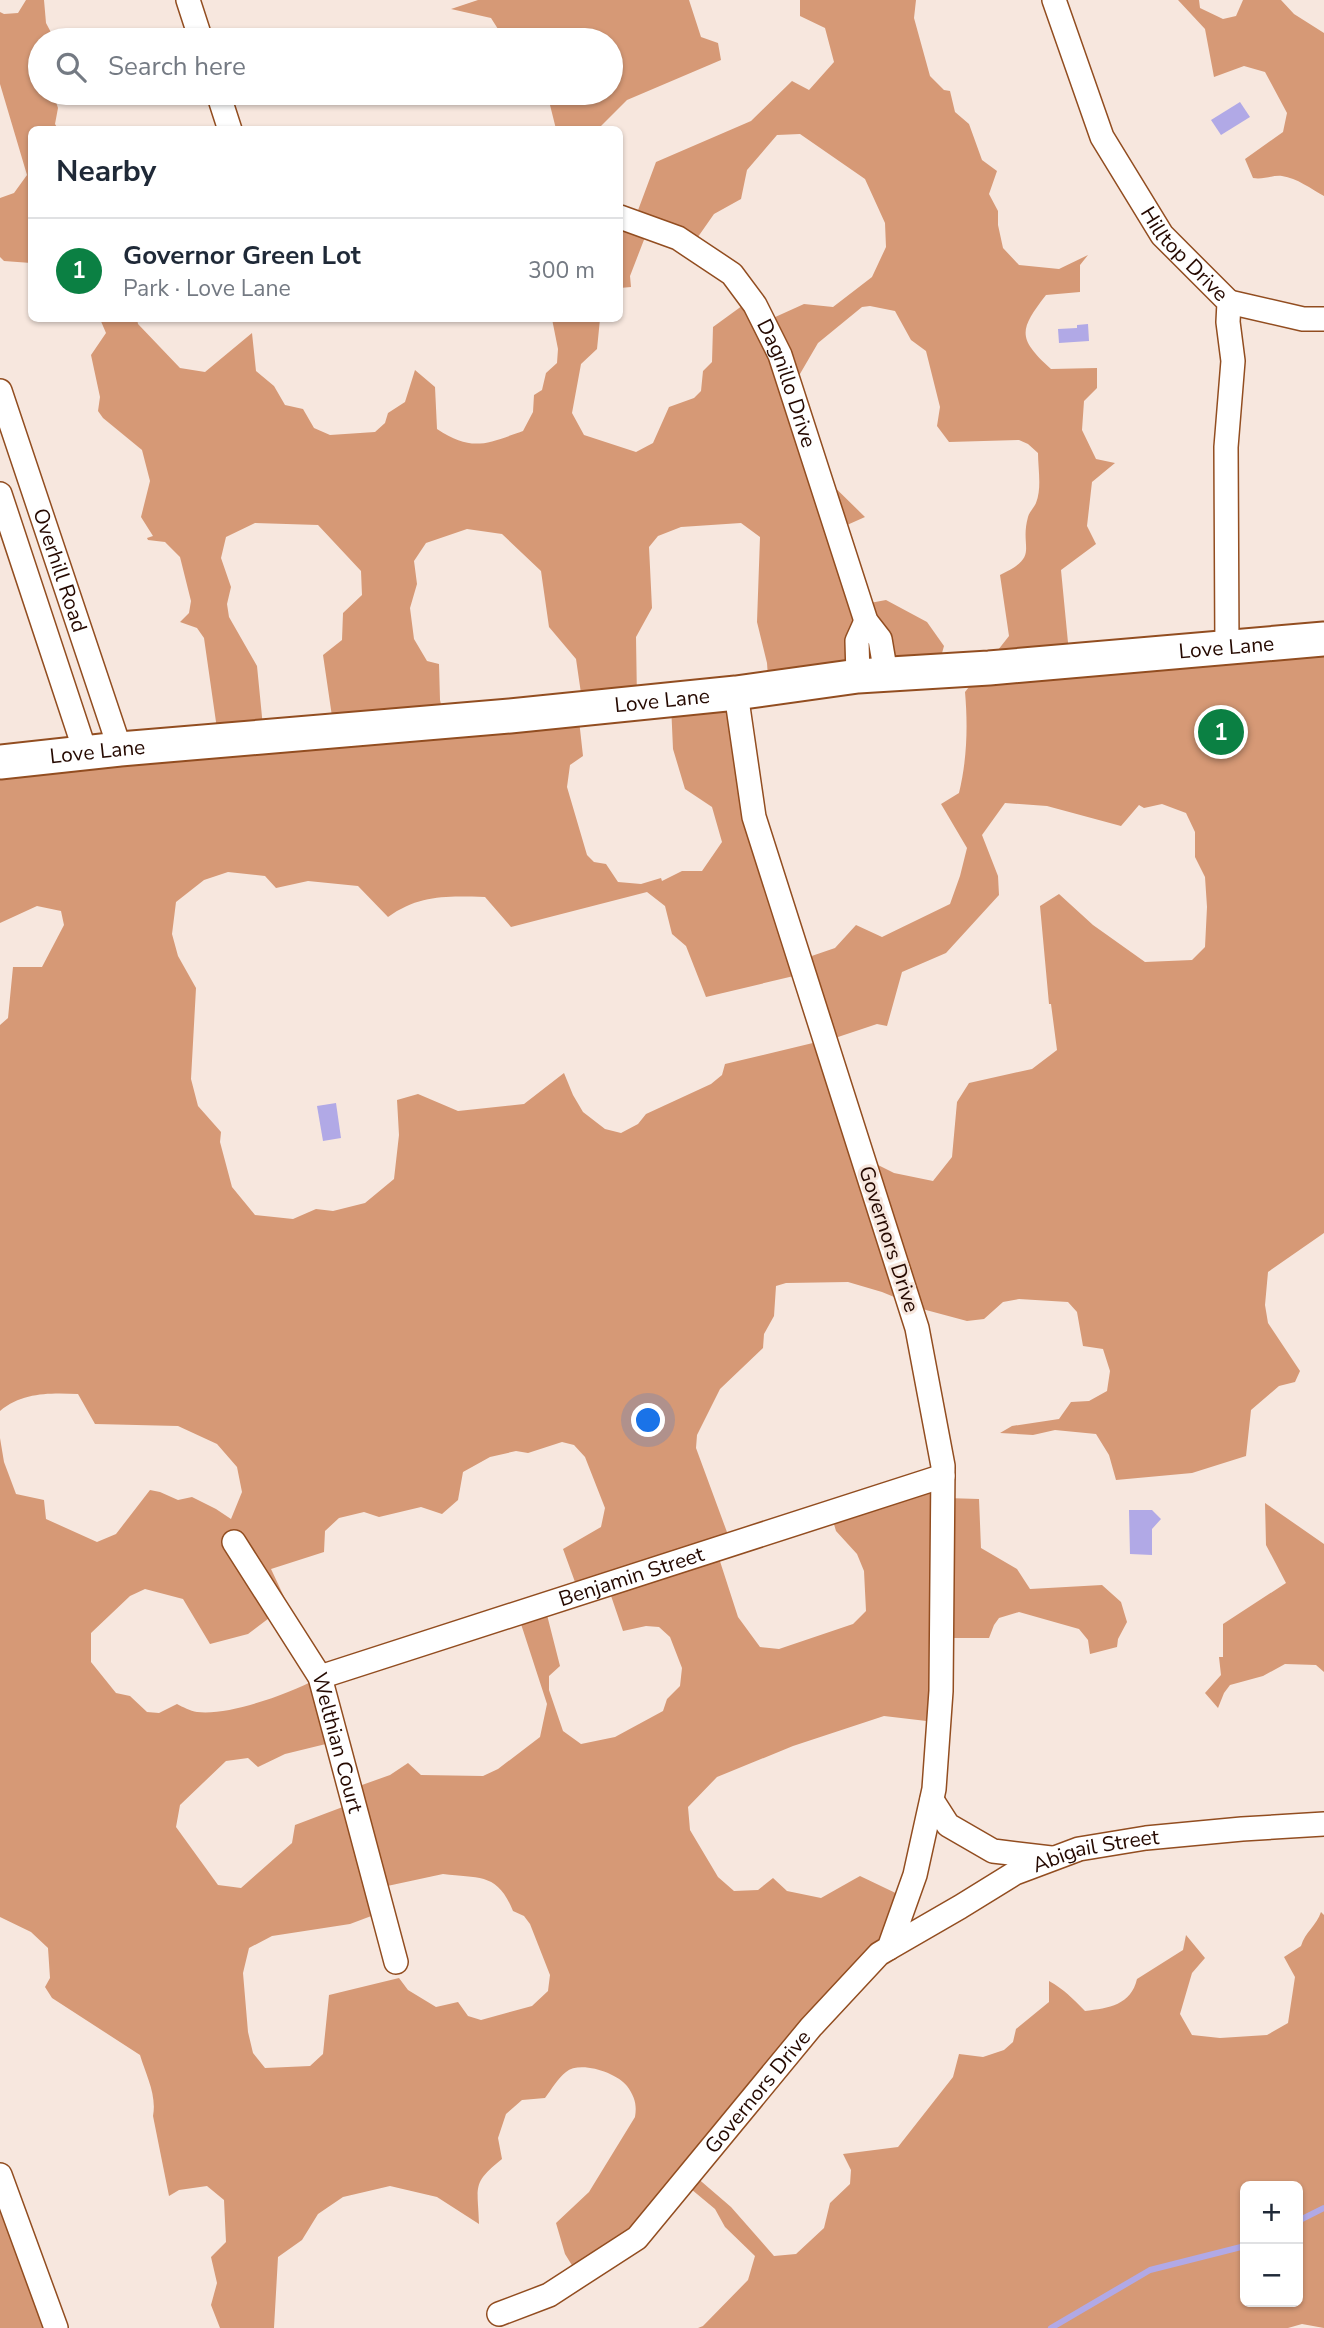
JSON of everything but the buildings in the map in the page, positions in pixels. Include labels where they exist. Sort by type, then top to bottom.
[{"type":"street","points":[[188,0],[197,28]]},
{"type":"street","name":"Hilltop Drive","points":[[1054,0],[1102,137],[1162,235],[1229,302],[1228,323],[1233,361],[1226,447],[1227,649]]},
{"type":"street","points":[[222,105],[229,126]]},
{"type":"street","name":"Dagnillo Drive","points":[[623,218],[678,238],[732,274],[755,305],[780,355],[866,621],[857,641],[872,675]]},
{"type":"street","points":[[1229,302],[1303,319],[1324,319]]},
{"type":"street","name":"Overhill Road","points":[[0,391],[120,750]]},
{"type":"street","name":"Overhill Road","points":[[0,494],[86,754]]},
{"type":"street","name":"Love Lane","points":[[0,762],[510,716],[736,693],[872,675],[989,668],[1324,639]]},
{"type":"street","name":"Governors Drive","points":[[499,2314],[549,2295],[638,2238],[811,2027],[879,1954],[889,1948],[915,1875],[934,1789],[941,1691],[943,1476],[917,1328],[754,817],[736,693]]},
{"type":"street","name":"Benjamin Street","points":[[320,1677],[943,1476]]},
{"type":"street","name":"Welthian Court","points":[[234,1542],[320,1677],[396,1962]]},
{"type":"street","points":[[932,1800],[948,1825],[993,1851],[1053,1859]]},
{"type":"street","name":"Abigail Street","points":[[889,1948],[1015,1873],[1079,1849],[1146,1838],[1324,1824]]},
{"type":"street","points":[[0,2175],[56,2328]]},
{"type":"shaded area","points":[[26,0],[44,0],[49,28],[28,28],[28,105],[57,105],[58,108],[56,126],[28,126],[28,263],[4,261],[0,257],[0,198],[14,193],[27,175],[0,84],[0,12],[18,13]]},
{"type":"shaded area","points":[[478,0],[689,0],[701,37],[718,43],[721,60],[623,104],[623,28],[497,28],[491,18],[451,9]]},
{"type":"shaded area","points":[[800,0],[916,0],[914,18],[930,76],[944,90],[950,91],[955,112],[969,124],[982,160],[997,171],[989,194],[998,211],[1003,248],[1019,265],[1059,269],[1088,255],[1080,265],[1080,292],[1046,295],[1031,317],[1026,334],[1032,349],[1051,369],[1097,368],[1097,388],[1084,401],[1082,430],[1096,459],[1115,463],[1092,482],[1087,526],[1096,544],[1061,570],[1069,653],[1324,642],[1324,1233],[1268,1272],[1265,1305],[1268,1323],[1300,1371],[1295,1382],[1279,1386],[1251,1410],[1246,1456],[1192,1473],[1116,1480],[1109,1455],[1096,1434],[1055,1430],[1033,1435],[1000,1433],[1012,1426],[1059,1419],[1071,1402],[1089,1401],[1107,1391],[1110,1371],[1103,1349],[1083,1346],[1077,1312],[1068,1302],[1019,1299],[1003,1302],[984,1319],[967,1321],[926,1310],[848,1282],[786,1283],[776,1286],[774,1316],[764,1334],[763,1348],[720,1389],[697,1435],[696,1448],[731,1543],[717,1552],[738,1617],[760,1647],[779,1649],[853,1624],[866,1611],[864,1571],[857,1554],[836,1531],[831,1514],[939,1480],[946,1498],[979,1499],[981,1548],[1017,1569],[1030,1589],[1102,1585],[1121,1602],[1127,1622],[1117,1647],[1090,1654],[1088,1640],[1079,1629],[1019,1612],[999,1618],[989,1638],[941,1638],[935,1722],[884,1716],[793,1746],[717,1777],[688,1807],[690,1830],[718,1877],[734,1891],[758,1890],[773,1878],[787,1891],[821,1898],[860,1876],[906,1898],[890,1945],[695,2176],[731,2207],[774,2256],[796,2254],[824,2228],[830,2203],[850,2184],[851,2170],[843,2154],[898,2147],[953,2077],[959,2054],[983,2057],[1004,2050],[1013,2042],[1016,2029],[1049,2002],[1049,1981],[1085,2011],[1118,2004],[1130,1995],[1137,1979],[1183,1950],[1186,1935],[1205,1958],[1192,1973],[1180,2014],[1192,2035],[1220,2038],[1267,2035],[1288,2023],[1295,1977],[1284,1957],[1301,1946],[1321,1912],[1324,1915],[1324,2328],[1302,2324],[1288,2328],[698,2328],[748,2280],[755,2256],[725,2227],[715,2209],[691,2189],[578,2275],[565,2254],[556,2223],[589,2192],[636,2113],[634,2097],[622,2081],[598,2070],[580,2067],[563,2075],[545,2098],[522,2100],[506,2114],[498,2138],[502,2159],[485,2174],[478,2187],[479,2224],[437,2197],[390,2186],[343,2197],[318,2214],[302,2240],[278,2257],[274,2328],[220,2328],[211,2305],[217,2283],[211,2257],[226,2242],[224,2200],[207,2186],[179,2190],[169,2196],[153,2116],[152,2093],[140,2055],[52,1998],[45,1987],[50,1978],[48,1948],[31,1932],[0,1917],[0,1438],[4,1462],[16,1494],[44,1500],[46,1519],[97,1542],[116,1534],[150,1490],[178,1500],[192,1497],[231,1519],[242,1492],[237,1467],[217,1444],[178,1426],[95,1424],[78,1394],[27,1397],[0,1411],[0,1025],[8,1018],[13,967],[42,967],[64,925],[61,911],[37,906],[0,923],[0,764],[217,729],[204,638],[197,628],[180,622],[189,613],[191,601],[180,557],[165,542],[147,538],[153,536],[141,517],[150,481],[142,450],[98,411],[100,397],[91,355],[106,333],[101,322],[138,322],[180,368],[205,372],[252,333],[256,371],[274,386],[285,405],[303,409],[314,428],[330,435],[375,432],[385,423],[388,413],[405,402],[415,370],[435,387],[437,429],[460,441],[479,444],[523,431],[533,412],[534,395],[542,390],[546,373],[557,363],[558,349],[553,322],[600,322],[597,349],[581,364],[572,413],[584,435],[636,452],[653,443],[669,407],[694,398],[701,391],[703,371],[712,362],[713,327],[746,303],[762,323],[804,304],[833,307],[872,277],[886,247],[885,223],[865,179],[800,134],[777,135],[747,170],[741,199],[714,214],[693,244],[647,232],[630,276],[631,287],[623,288],[623,219],[634,221],[656,162],[751,121],[792,81],[809,90],[834,62],[825,28],[800,16]],"holes":[[[862,307],[895,311],[911,340],[926,351],[940,407],[937,426],[949,442],[1019,440],[1028,444],[1038,453],[1038,497],[1028,517],[1025,557],[1000,575],[1009,636],[965,692],[966,743],[962,781],[959,793],[941,804],[967,848],[950,904],[882,937],[856,925],[835,948],[800,960],[729,697],[671,704],[673,749],[685,789],[712,807],[722,842],[702,871],[682,871],[662,881],[661,878],[641,884],[618,882],[606,864],[594,862],[587,855],[567,787],[570,765],[583,756],[578,711],[445,722],[440,700],[439,664],[427,661],[414,639],[410,608],[417,584],[414,561],[426,543],[467,529],[502,534],[541,571],[549,627],[576,659],[583,707],[637,701],[636,637],[652,608],[649,547],[658,536],[681,527],[741,523],[760,537],[757,622],[767,663],[769,691],[935,678],[944,646],[927,622],[886,600],[859,605],[838,529],[865,517],[813,466],[790,391],[818,343]],[[255,523],[318,525],[361,571],[362,595],[343,613],[342,640],[323,655],[334,730],[263,727],[257,666],[229,617],[227,604],[231,587],[221,558],[226,537]],[[1005,803],[1047,806],[1121,826],[1139,805],[1144,808],[1162,804],[1186,813],[1195,832],[1195,857],[1205,877],[1205,947],[1192,960],[1145,962],[1093,925],[1059,894],[1040,906],[1049,1004],[1057,1050],[1032,1069],[969,1083],[957,1102],[952,1157],[933,1181],[894,1173],[856,1154],[820,1043],[877,1024],[887,1026],[902,972],[946,953],[999,895],[998,876],[982,835]],[[228,872],[265,876],[276,888],[308,881],[358,886],[388,917],[423,900],[485,897],[511,927],[647,892],[665,906],[672,934],[686,946],[706,997],[798,975],[817,1042],[725,1064],[722,1075],[711,1084],[646,1114],[638,1124],[621,1133],[605,1129],[583,1112],[564,1073],[524,1104],[458,1111],[418,1094],[397,1100],[399,1135],[394,1179],[365,1203],[333,1211],[316,1209],[293,1219],[255,1215],[232,1187],[220,1142],[221,1132],[198,1106],[191,1079],[196,988],[178,956],[172,934],[176,902],[204,880]],[[562,1442],[574,1445],[585,1457],[605,1508],[601,1527],[563,1549],[579,1593],[608,1587],[623,1631],[646,1626],[659,1627],[670,1637],[682,1668],[680,1686],[667,1699],[663,1711],[615,1737],[581,1744],[563,1731],[549,1690],[549,1676],[560,1666],[546,1611],[522,1619],[521,1624],[547,1704],[540,1737],[498,1769],[483,1776],[421,1775],[408,1763],[390,1775],[348,1790],[348,1805],[295,1825],[292,1843],[241,1888],[218,1885],[176,1827],[180,1805],[226,1761],[248,1758],[258,1767],[285,1754],[334,1742],[317,1679],[275,1697],[225,1711],[197,1712],[177,1704],[159,1713],[147,1712],[130,1696],[116,1693],[91,1662],[91,1633],[130,1596],[145,1589],[183,1599],[210,1644],[248,1634],[285,1606],[286,1601],[271,1569],[324,1552],[325,1531],[339,1518],[364,1512],[379,1517],[421,1507],[442,1514],[458,1500],[463,1472],[490,1457],[516,1451],[528,1453]],[[443,1874],[486,1880],[501,1889],[513,1911],[524,1916],[530,1924],[550,1975],[548,1991],[532,2006],[481,2020],[468,2016],[458,2002],[436,2007],[408,1990],[399,1978],[329,1995],[323,2054],[310,2066],[265,2068],[253,2053],[248,2032],[243,1973],[249,1948],[272,1936],[350,1924],[382,1912],[378,1888]]]},
{"type":"shaded area","points":[[1178,0],[1199,0],[1200,8],[1223,19],[1236,16],[1243,0],[1281,0],[1294,14],[1324,33],[1324,196],[1288,177],[1253,178],[1245,159],[1283,132],[1287,113],[1265,72],[1244,66],[1214,77],[1205,29]]},
{"type":"shaded area","points":[[1240,102],[1250,117],[1221,135],[1211,120]]},
{"type":"shaded area","points":[[550,105],[622,105],[601,126],[555,126]]},
{"type":"shaded area","points":[[1088,324],[1089,341],[1059,343],[1058,329],[1077,328],[1077,325]]},
{"type":"shaded area","points":[[336,1103],[341,1138],[323,1141],[317,1106]]},
{"type":"shaded area","points":[[1265,1503],[1324,1544],[1324,1672],[1316,1665],[1285,1664],[1263,1676],[1230,1685],[1218,1708],[1205,1693],[1221,1675],[1219,1657],[1223,1657],[1223,1624],[1286,1583],[1266,1545]]},
{"type":"shaded area","points":[[1129,1510],[1152,1510],[1161,1519],[1152,1529],[1152,1555],[1130,1554]]},
{"type":"shaded area","points":[[0,2205],[54,2328],[0,2328]]},
{"type":"waterway","points":[[1303,2218],[1324,2208]]},
{"type":"waterway","points":[[1051,2328],[1150,2270],[1240,2247]]},
{"type":"place","name":"Governor Green Lot","points":[[1221,732]]}]
